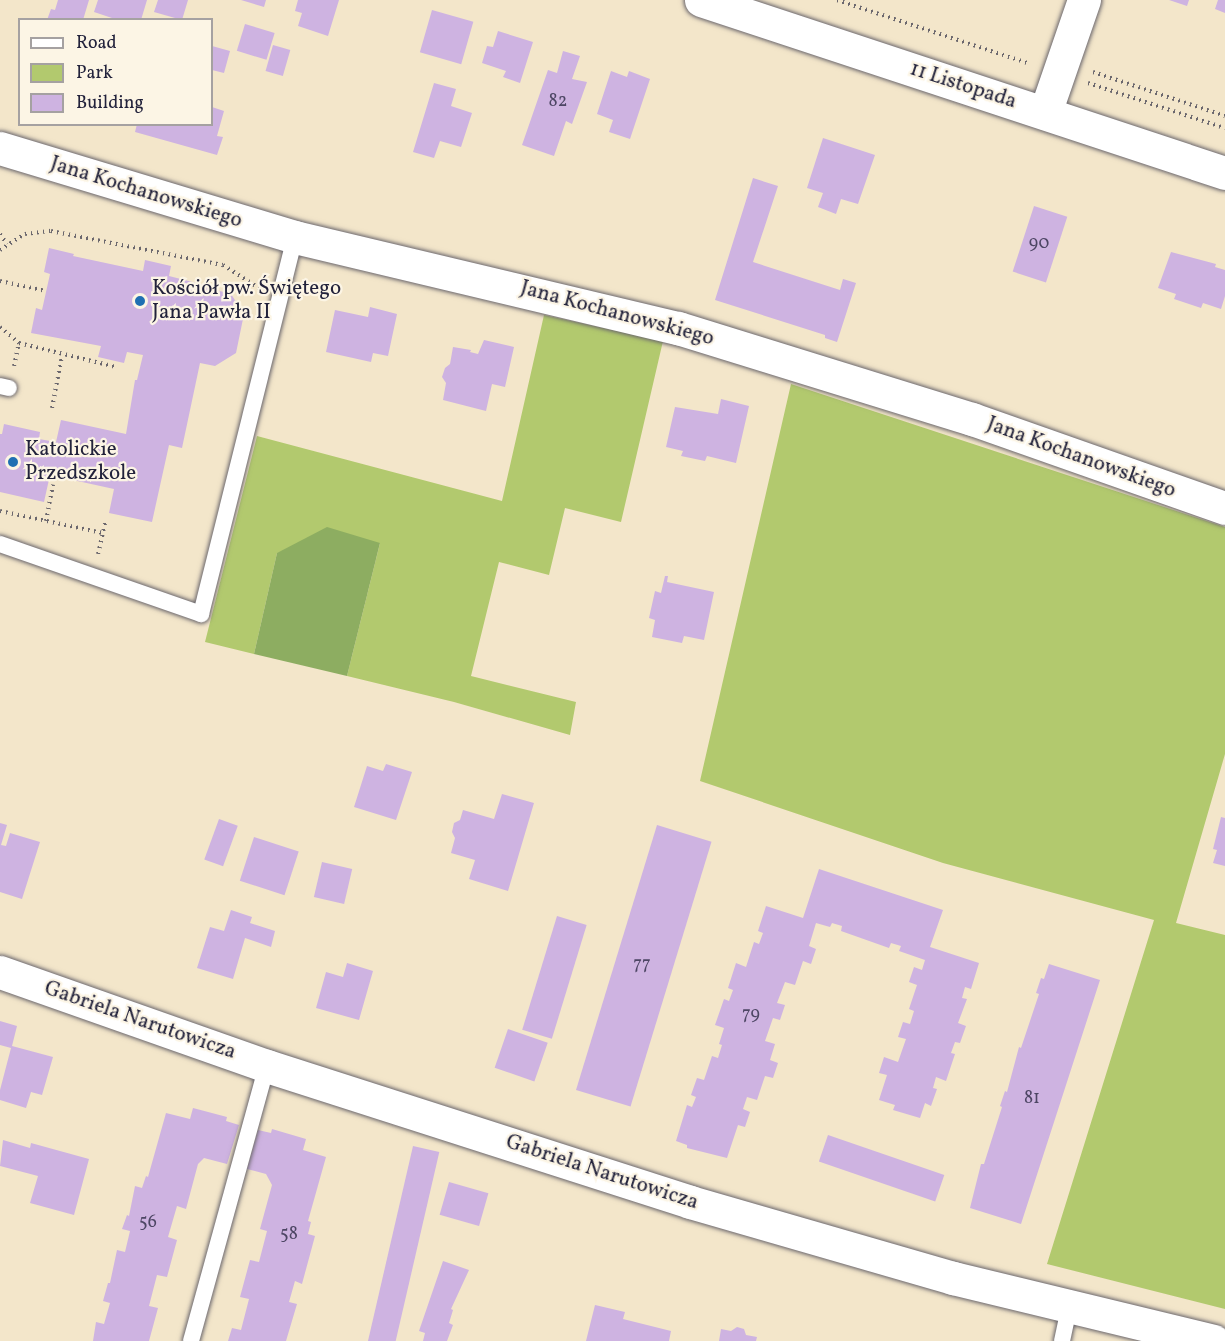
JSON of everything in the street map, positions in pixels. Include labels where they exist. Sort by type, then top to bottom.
[{"type":"street","name":"11 Listopada","points":[[701,0],[1225,173]]},
{"type":"street","points":[[1045,113],[1084,0]]},
{"type":"street","name":"Jana Kochanowskiego","points":[[0,148],[295,237],[678,328],[972,419],[1225,508]]},
{"type":"street","name":"Gabriela Narutowicza","points":[[0,972],[267,1066],[690,1202],[953,1278],[1168,1335],[1214,1341]]},
{"type":"lane","points":[[0,543],[201,614],[295,237]]},
{"type":"lane","points":[[191,1341],[267,1066]]},
{"type":"lane","points":[[1062,1341],[1069,1307]]},
{"type":"path","points":[[837,0],[1038,66]]},
{"type":"path","points":[[1090,71],[1225,116]]},
{"type":"path","points":[[1087,82],[1225,128]]},
{"type":"path","points":[[0,250],[25,234],[51,231],[223,265],[279,302]]},
{"type":"path","points":[[0,234],[7,244]]},
{"type":"path","points":[[0,281],[46,291]]},
{"type":"path","points":[[0,327],[19,343],[62,356],[116,367]]},
{"type":"path","points":[[16,358],[19,343]]},
{"type":"path","points":[[52,408],[62,356]]},
{"type":"path","points":[[46,520],[53,485]]},
{"type":"path","points":[[0,511],[103,533]]},
{"type":"path","points":[[93,575],[106,520]]},
{"type":"green space","points":[[544,315],[663,341],[621,522],[565,508],[549,575],[499,562],[471,676],[576,702],[570,735],[454,702],[347,676],[380,543],[277,553],[254,654],[205,642],[257,436],[502,501]]},
{"type":"green space","points":[[791,384],[1225,527],[1225,754],[1176,923],[1225,935],[1225,1309],[1047,1264],[1154,920],[943,863],[700,781]]},
{"type":"green space","points":[[327,527],[380,543],[347,676],[254,654],[277,553]]},
{"type":"building","points":[[58,0],[89,0],[84,18],[48,18],[51,9],[55,10]]},
{"type":"building","points":[[98,0],[147,0],[142,18],[112,18],[94,12]]},
{"type":"building","points":[[158,0],[188,0],[183,18],[154,12]]},
{"type":"building","points":[[241,0],[266,0],[264,7]]},
{"type":"building","points":[[298,0],[339,0],[328,36],[298,26],[302,13],[295,11]]},
{"type":"building","points":[[1169,0],[1189,0],[1187,6]]},
{"type":"building","points":[[1218,0],[1225,0],[1225,13],[1215,9]]},
{"type":"building","points":[[432,10],[473,22],[461,64],[420,52]]},
{"type":"building","points":[[245,24],[275,33],[266,60],[237,51]]},
{"type":"building","points":[[498,31],[533,42],[520,83],[503,77],[506,71],[482,63],[487,46],[493,47]]},
{"type":"building","points":[[273,45],[290,50],[283,76],[266,71]]},
{"type":"building","points":[[213,46],[230,51],[224,73],[213,70]]},
{"type":"building","points":[[563,51],[580,56],[572,79],[587,82],[572,124],[566,121],[554,156],[522,145],[548,70],[557,73]]},
{"type":"building","points":[[611,71],[627,77],[629,71],[650,79],[630,139],[609,132],[613,120],[597,114]]},
{"type":"building","points":[[434,83],[456,89],[451,106],[472,113],[461,147],[440,141],[434,158],[413,152]]},
{"type":"building","points":[[213,107],[224,111],[217,136],[223,137],[217,155],[135,132],[136,126],[213,126]]},
{"type":"building","points":[[823,138],[875,155],[858,204],[841,199],[836,214],[818,207],[823,193],[807,188]]},
{"type":"building","points":[[753,178],[778,186],[753,262],[840,290],[843,279],[856,283],[837,342],[825,338],[825,335],[715,300]]},
{"type":"building","points":[[1034,206],[1067,217],[1046,282],[1013,272]]},
{"type":"building","points":[[49,248],[74,254],[73,256],[143,271],[145,260],[171,266],[169,276],[231,294],[244,314],[236,353],[215,366],[200,363],[182,448],[169,445],[152,522],[109,513],[114,489],[50,475],[44,502],[0,492],[0,434],[2,434],[4,424],[40,432],[39,439],[56,442],[61,420],[126,434],[135,380],[137,380],[143,355],[127,352],[124,363],[98,357],[101,346],[31,333],[36,308],[42,310],[50,274],[44,272]]},
{"type":"building","points":[[1171,252],[1216,264],[1215,267],[1225,270],[1225,296],[1221,309],[1203,303],[1201,308],[1174,299],[1176,294],[1158,288]]},
{"type":"building","points":[[370,307],[397,314],[388,356],[373,353],[371,362],[326,352],[335,310],[368,317]]},
{"type":"building","points":[[484,340],[514,347],[505,387],[492,384],[486,411],[443,400],[446,383],[442,377],[445,368],[450,364],[453,347],[471,350],[470,352],[478,354]]},
{"type":"building","points":[[721,399],[749,406],[736,463],[707,456],[705,461],[681,456],[683,451],[666,447],[675,407],[718,414]]},
{"type":"building","points":[[665,576],[668,576],[667,582],[714,592],[704,640],[684,636],[682,643],[652,637],[655,620],[649,618],[655,591],[661,593]]},
{"type":"building","points":[[386,764],[412,772],[396,820],[354,807],[367,766],[383,771]]},
{"type":"building","points":[[502,794],[534,803],[508,891],[469,879],[475,860],[451,853],[455,838],[452,832],[454,823],[460,820],[463,810],[494,819]]},
{"type":"building","points":[[1221,817],[1225,818],[1225,866],[1213,863],[1217,850],[1213,849]]},
{"type":"building","points":[[219,819],[238,826],[223,866],[204,859]]},
{"type":"building","points":[[0,823],[7,825],[1,845],[6,846],[10,833],[40,842],[22,899],[0,892]]},
{"type":"building","points":[[657,825],[712,842],[631,1107],[576,1090]]},
{"type":"building","points":[[254,837],[299,852],[284,895],[240,881]]},
{"type":"building","points":[[322,862],[352,869],[344,904],[314,897]]},
{"type":"building","points":[[819,869],[943,910],[930,947],[979,963],[971,989],[965,987],[962,998],[967,999],[958,1023],[966,1026],[960,1043],[955,1042],[951,1053],[955,1054],[946,1081],[936,1077],[933,1088],[937,1089],[931,1106],[925,1103],[920,1118],[893,1110],[895,1105],[879,1100],[887,1075],[879,1073],[884,1057],[898,1062],[906,1039],[898,1037],[903,1022],[910,1024],[914,1011],[909,1009],[917,985],[909,982],[914,967],[922,970],[925,960],[899,951],[901,946],[891,943],[889,948],[841,931],[842,926],[832,923],[830,927],[816,923],[809,946],[816,949],[811,964],[803,961],[795,985],[785,982],[777,1003],[785,1005],[780,1020],[773,1018],[765,1041],[775,1044],[770,1060],[778,1063],[773,1078],[765,1076],[757,1100],[747,1097],[743,1109],[750,1112],[745,1127],[738,1125],[727,1158],[687,1148],[687,1145],[676,1141],[687,1105],[692,1107],[696,1097],[691,1095],[697,1078],[704,1080],[712,1056],[718,1058],[724,1028],[715,1025],[724,999],[729,1001],[733,990],[728,988],[736,963],[746,967],[754,942],[759,944],[763,933],[758,931],[766,906],[803,918]]},
{"type":"building","points":[[231,910],[252,917],[250,923],[275,931],[271,947],[245,938],[233,979],[197,968],[210,927],[224,931]]},
{"type":"building","points":[[557,916],[587,925],[552,1039],[522,1030]]},
{"type":"building","points":[[347,963],[373,971],[359,1020],[316,1008],[326,972],[343,977]]},
{"type":"building","points":[[1049,964],[1100,980],[1021,1224],[970,1208],[981,1164],[984,1164],[1019,1047],[1021,1048],[1039,994],[1036,993]]},
{"type":"building","points":[[0,1021],[17,1026],[12,1046],[53,1057],[42,1095],[31,1092],[26,1108],[0,1100],[0,1090],[11,1048],[0,1045]]},
{"type":"building","points":[[508,1029],[548,1043],[534,1081],[495,1068]]},
{"type":"building","points":[[193,1108],[227,1117],[226,1121],[239,1125],[227,1164],[204,1158],[198,1164],[186,1209],[177,1206],[168,1237],[177,1240],[167,1277],[157,1275],[149,1306],[158,1308],[149,1341],[93,1341],[96,1322],[104,1324],[110,1303],[103,1301],[108,1283],[110,1283],[117,1250],[125,1252],[130,1231],[122,1229],[127,1215],[129,1216],[135,1186],[142,1188],[146,1176],[148,1177],[166,1113],[190,1119]]},
{"type":"building","points":[[272,1129],[306,1139],[303,1150],[326,1157],[308,1221],[311,1222],[308,1234],[315,1236],[302,1284],[295,1281],[289,1302],[297,1304],[286,1341],[228,1341],[232,1328],[241,1330],[249,1299],[240,1297],[250,1260],[259,1262],[267,1231],[260,1229],[272,1185],[266,1174],[247,1169],[258,1130],[271,1133]]},
{"type":"building","points":[[828,1135],[944,1175],[935,1202],[819,1161]]},
{"type":"building","points":[[3,1140],[30,1148],[31,1143],[89,1159],[74,1215],[30,1203],[38,1176],[0,1166]]},
{"type":"building","points":[[413,1146],[439,1152],[396,1341],[368,1341]]},
{"type":"building","points":[[449,1182],[488,1193],[479,1226],[440,1215]]},
{"type":"building","points":[[443,1261],[469,1270],[451,1309],[453,1310],[449,1323],[453,1325],[447,1341],[423,1341],[425,1333],[419,1331]]},
{"type":"building","points":[[595,1305],[625,1312],[623,1319],[671,1331],[669,1341],[586,1341]]},
{"type":"building","points":[[737,1327],[744,1329],[746,1335],[757,1337],[756,1341],[719,1341],[721,1329],[731,1331]]},
{"type":"place","name":"Kościół pw. Świętego Jana Pawła II","points":[[140,301]]},
{"type":"place","name":"Katolickie Przedszkole","points":[[13,462]]}]
